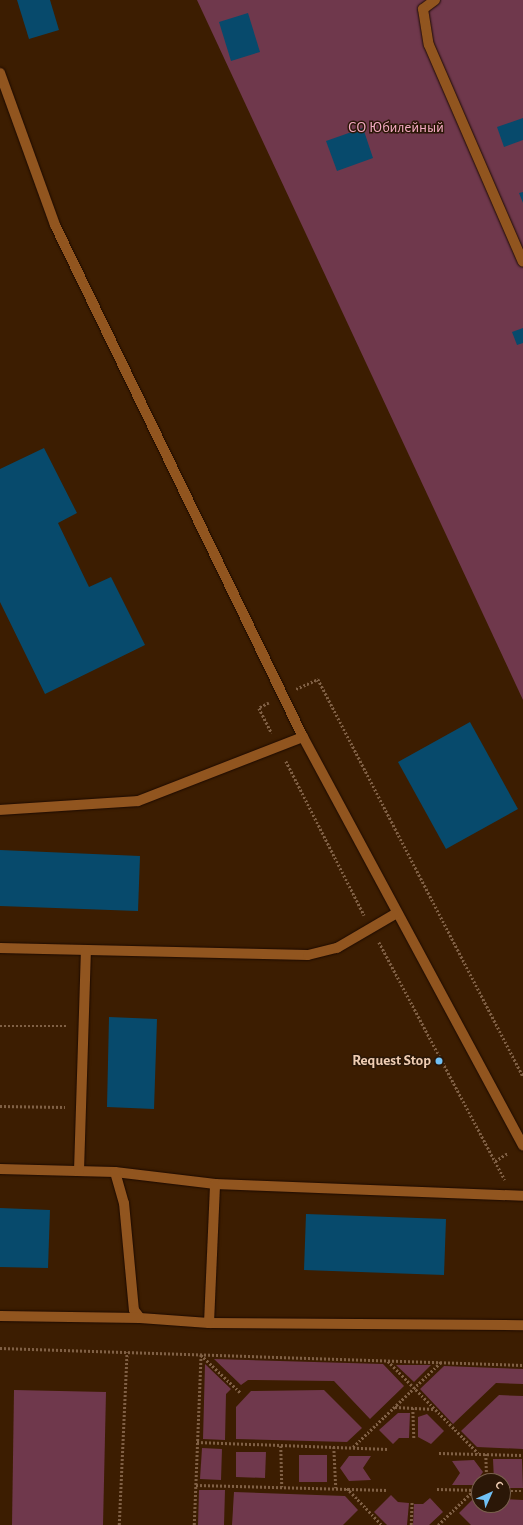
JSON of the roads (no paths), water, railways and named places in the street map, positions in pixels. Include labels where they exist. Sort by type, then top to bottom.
[{"type":"lane","points":[[436,0],[423,9],[429,45],[523,262]]},
{"type":"lane","points":[[0,73],[4,97],[55,225],[303,737],[523,1145]]},
{"type":"lane","points":[[0,810],[138,801],[303,737]]},
{"type":"lane","points":[[0,948],[308,956],[337,948],[372,929],[397,913]]},
{"type":"lane","points":[[79,1171],[86,950]]},
{"type":"lane","points":[[0,1169],[115,1172],[215,1184],[518,1195]]},
{"type":"lane","points":[[115,1172],[124,1203],[134,1310],[140,1318]]},
{"type":"lane","points":[[209,1322],[215,1184]]},
{"type":"lane","points":[[0,1316],[140,1318],[209,1322],[523,1325]]},
{"type":"place","name":"Request Stop","points":[[439,1061]]},
{"type":"park label","name":"СО Юбилейный","points":[[396,128]]}]
